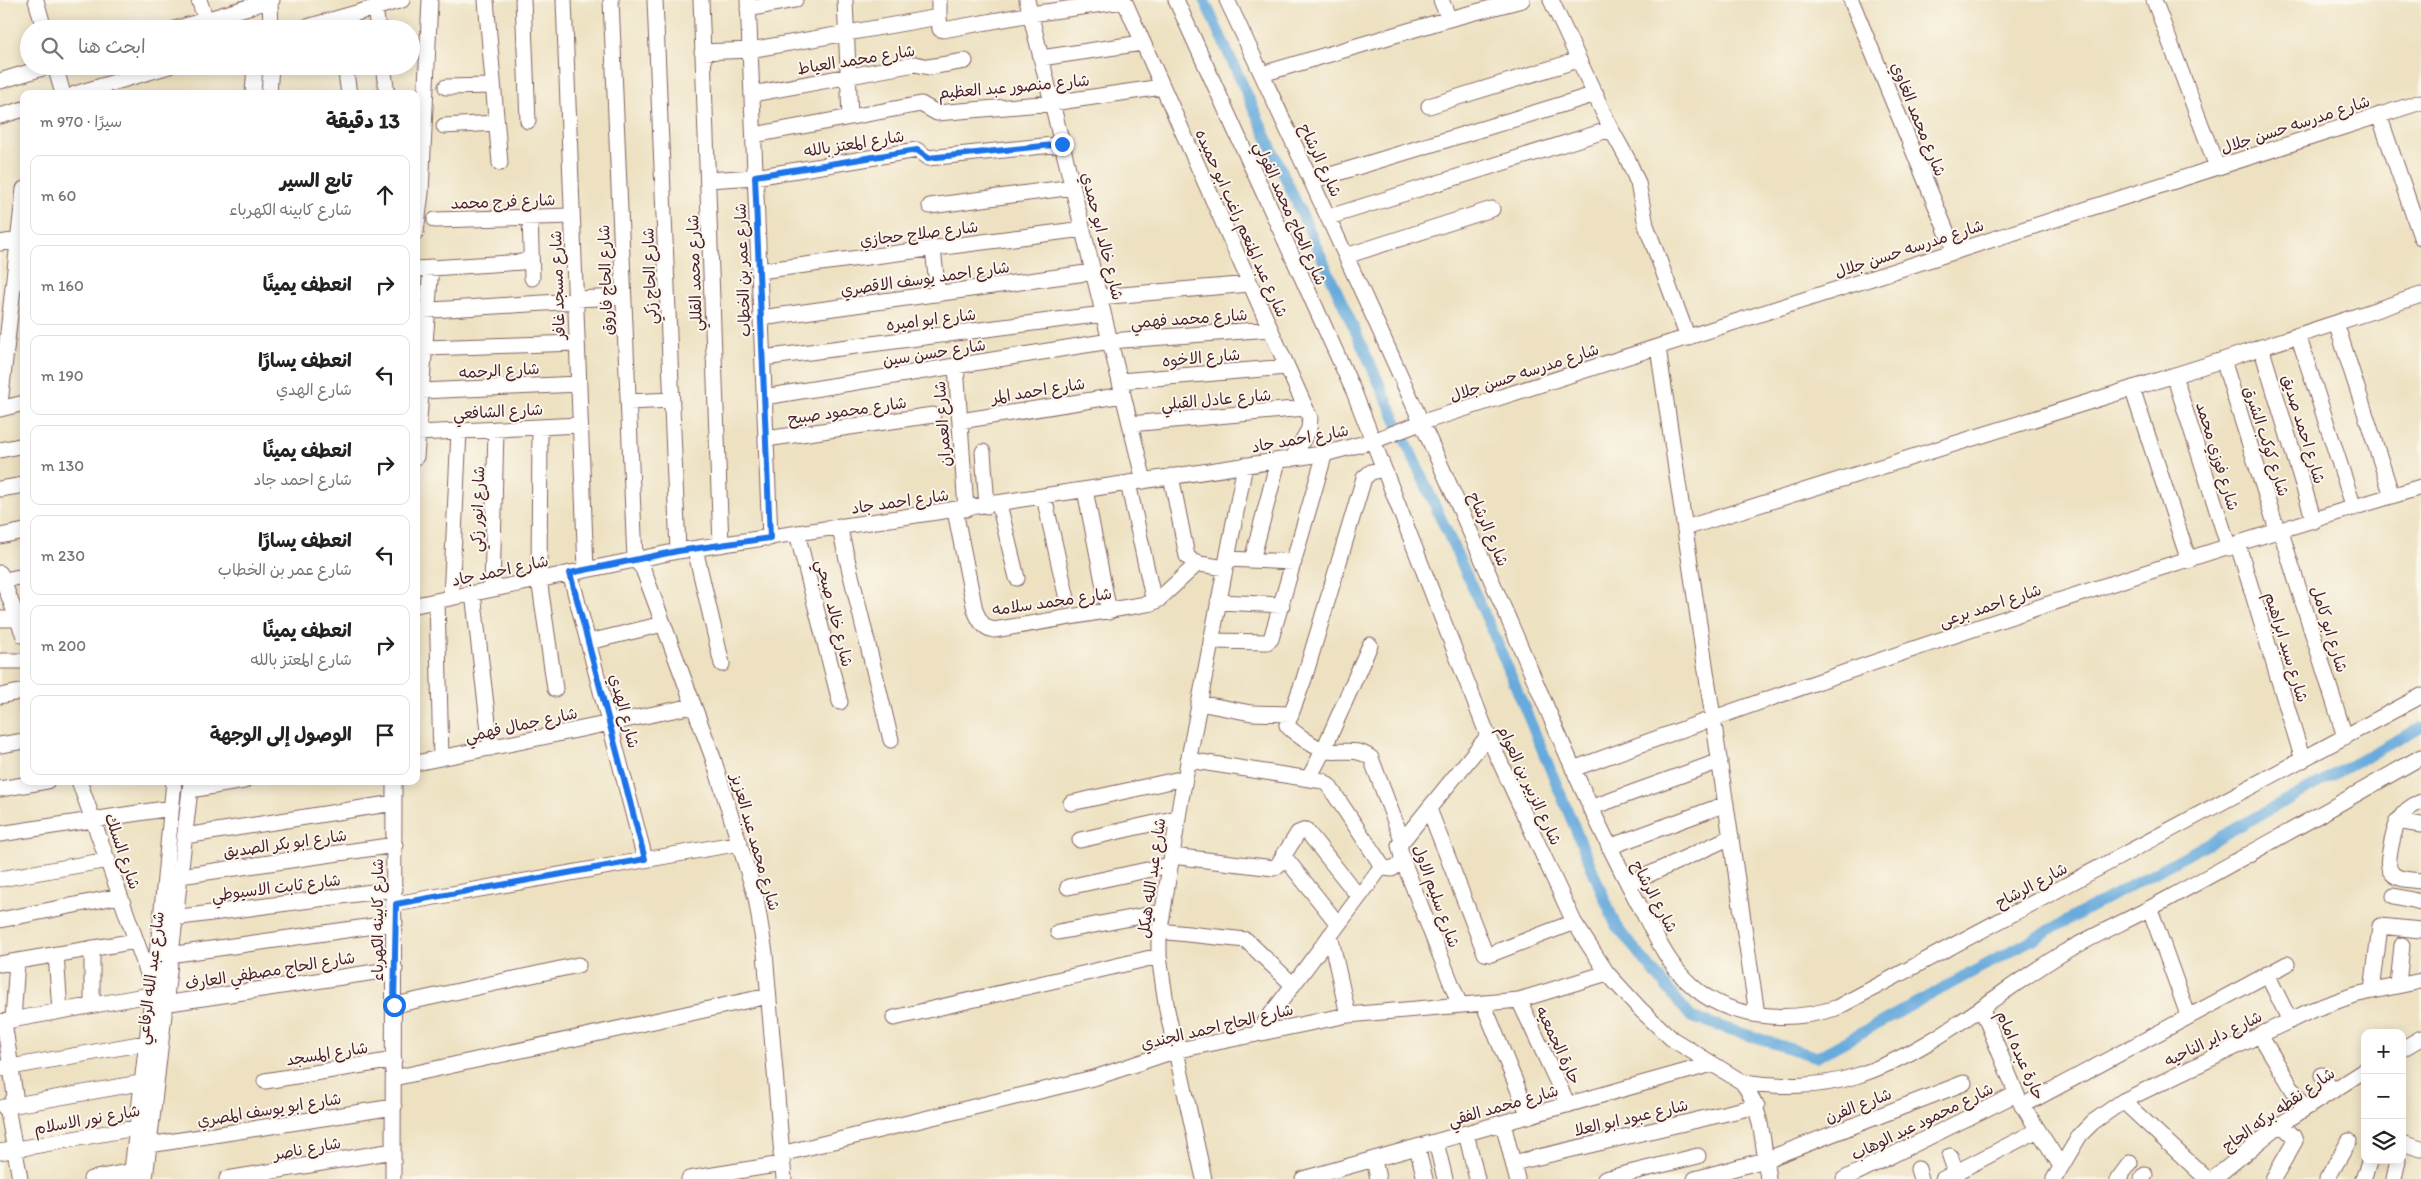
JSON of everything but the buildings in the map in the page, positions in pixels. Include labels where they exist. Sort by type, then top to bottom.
[{"type":"street","points":[[36,0],[42,20]]},
{"type":"street","points":[[199,0],[206,20],[248,4],[271,0],[271,20]]},
{"type":"street","points":[[347,20],[374,8],[402,0]]},
{"type":"street","points":[[420,153],[420,117],[430,0]]},
{"type":"street","points":[[486,0],[500,163]]},
{"type":"street","points":[[523,0],[528,121]]},
{"type":"street","name":"شارع مسجد غافر","points":[[564,0],[586,570]]},
{"type":"street","name":"شارع الحاج فاروق","points":[[611,0],[635,559]]},
{"type":"street","name":"شارع الحاج زكي","points":[[655,0],[678,551]]},
{"type":"street","name":"شارع محمد القللي","points":[[700,0],[721,545]]},
{"type":"street","points":[[748,5],[795,0]]},
{"type":"street","points":[[844,0],[850,117]]},
{"type":"street","points":[[938,0],[940,29],[943,30],[1029,7],[1124,1]]},
{"type":"street","name":"شارع الحاج محمد الفولي","points":[[1176,0],[1354,392],[1373,441]]},
{"type":"street","name":"شارع الرشاح","points":[[1227,0],[1423,422],[1590,808],[1669,960],[1686,982],[1698,991],[1726,1006],[1757,1014],[1796,1017],[1836,1008],[2421,696]]},
{"type":"street","points":[[1441,0],[1450,18]]},
{"type":"street","points":[[1262,74],[1450,18],[1522,0]]},
{"type":"street","points":[[1551,0],[1638,183],[1646,225],[1688,338]]},
{"type":"street","name":"شارع محمد الغاوي","points":[[1851,0],[1955,252]]},
{"type":"street","points":[[2154,0],[2218,167]]},
{"type":"street","name":"شارع عبد المنعم راغب ابو حميده","points":[[1124,1],[1305,408],[1310,426],[1285,460],[1252,560]]},
{"type":"street","name":"شارع عمر بن الخطاب","points":[[748,5],[770,538]]},
{"type":"street","name":"شارع خالد ابو حمدي","points":[[1029,7],[1144,481]]},
{"type":"street","points":[[374,8],[376,20]]},
{"type":"street","points":[[702,52],[750,50],[940,17]]},
{"type":"street","points":[[1041,58],[1142,43]]},
{"type":"street","points":[[1429,106],[1578,60]]},
{"type":"street","name":"شارع محمد العياط","points":[[752,94],[915,64],[929,67],[965,62]]},
{"type":"street","points":[[0,81],[20,75]]},
{"type":"street","points":[[58,75],[62,90]]},
{"type":"street","points":[[100,90],[118,87],[147,75]]},
{"type":"street","points":[[253,90],[254,75]]},
{"type":"street","points":[[269,90],[270,75]]},
{"type":"street","points":[[346,75],[348,90]]},
{"type":"street","points":[[384,75],[386,90]]},
{"type":"street","points":[[446,87],[493,86]]},
{"type":"street","name":"شارع منصور عبد العظيم","points":[[754,135],[921,104],[937,113],[1052,103],[1162,87]]},
{"type":"street","points":[[1311,181],[1596,94]]},
{"type":"street","name":"شارع مدرسه حسن جلال","points":[[1408,428],[2421,102]]},
{"type":"street","points":[[0,116],[20,110]]},
{"type":"street","points":[[2379,115],[2421,237]]},
{"type":"street","points":[[444,126],[496,123]]},
{"type":"street","points":[[1329,217],[1611,129]]},
{"type":"street","name":"شارع المعتز بالله","points":[[708,180],[755,176],[917,150],[928,158],[1062,144]]},
{"type":"street","points":[[930,206],[1073,187]]},
{"type":"street","points":[[1346,256],[1492,210]]},
{"type":"street","name":"شارع فرج محمد","points":[[435,220],[572,216]]},
{"type":"street","points":[[530,217],[532,278]]},
{"type":"street","name":"شارع صلاح حجازي","points":[[759,271],[1083,229]]},
{"type":"street","points":[[0,243],[20,239]]},
{"type":"street","points":[[0,404],[20,247]]},
{"type":"street","points":[[934,249],[938,294]]},
{"type":"street","points":[[420,383],[424,268],[522,262],[530,258]]},
{"type":"street","name":"شارع احمد يوسف الاقصري","points":[[761,318],[1093,272]]},
{"type":"street","points":[[1099,296],[1250,284]]},
{"type":"street","points":[[1685,528],[2223,360],[2421,295]]},
{"type":"street","points":[[422,310],[623,297]]},
{"type":"street","name":"شارع ابو اميره","points":[[763,358],[1103,314]]},
{"type":"street","points":[[2336,323],[2392,496]]},
{"type":"street","name":"شارع محمد فهمي","points":[[1110,341],[1270,330]]},
{"type":"street","points":[[2298,335],[2354,508]]},
{"type":"street","name":"شارع حسن سين","points":[[764,397],[1110,341]]},
{"type":"street","points":[[422,353],[577,343]]},
{"type":"street","name":"شارع احمد صديق","points":[[2261,347],[2314,521]]},
{"type":"street","points":[[1658,348],[1757,1014]]},
{"type":"street","name":"شارع كوكب الشرق","points":[[2223,360],[2280,532]]},
{"type":"street","name":"شارع العمران","points":[[956,366],[960,421],[961,510]]},
{"type":"street","name":"شارع الاخوه","points":[[1121,388],[1286,367]]},
{"type":"street","name":"شارع فوزي محمد","points":[[2174,375],[2233,547]]},
{"type":"street","name":"شارع الرحمه","points":[[420,398],[579,384]]},
{"type":"street","name":"شارع احمد المر","points":[[960,421],[1121,388]]},
{"type":"street","points":[[2132,388],[2189,561]]},
{"type":"street","points":[[628,402],[672,400]]},
{"type":"street","points":[[0,409],[20,404]]},
{"type":"street","name":"شارع عادل القبلي","points":[[1130,424],[1305,408]]},
{"type":"street","name":"شارع محمود صبيح","points":[[766,439],[933,415]]},
{"type":"street","name":"شارع الشافعي","points":[[420,433],[580,425]]},
{"type":"street","points":[[540,427],[538,580],[555,688]]},
{"type":"street","name":"شارع احمد جاد","points":[[420,604],[678,551],[839,526],[961,510],[1325,453],[1373,441],[1408,428]]},
{"type":"street","name":"شارع انور زكي","points":[[492,589],[496,429]]},
{"type":"street","points":[[441,758],[444,599],[459,431]]},
{"type":"street","name":"شارع الزبير بن العوام","points":[[1373,441],[1488,736],[1574,922],[1607,973],[1641,1010],[1672,1039],[1742,1082]]},
{"type":"street","points":[[0,450],[20,446]]},
{"type":"street","points":[[983,452],[993,505],[1017,578]]},
{"type":"street","points":[[1211,641],[1269,641],[1282,605],[1325,453]]},
{"type":"street","name":"شارع عبد الله هيكل","points":[[1204,1179],[1174,1051],[1159,956],[1159,931],[1184,778],[1245,465]]},
{"type":"street","points":[[1383,469],[1371,472],[1364,478],[1288,727],[1323,751],[1356,750],[1371,758],[1402,840]]},
{"type":"street","points":[[1171,476],[1186,553],[1192,561],[1226,564],[1252,560],[1294,562]]},
{"type":"street","points":[[1128,483],[1154,602]]},
{"type":"street","points":[[0,489],[20,485]]},
{"type":"street","name":"شارع احمد برعى","points":[[1574,769],[1713,718],[1989,623],[2421,487]]},
{"type":"street","points":[[1085,490],[1109,612]]},
{"type":"street","points":[[1044,497],[1067,599]]},
{"type":"street","name":"شارع محمد سلامه","points":[[961,510],[975,610],[981,623],[988,629],[994,630],[1109,612],[1154,602],[1198,563]]},
{"type":"street","points":[[839,526],[891,740]]},
{"type":"street","points":[[0,536],[20,532]]},
{"type":"street","name":"شارع ابو كامل","points":[[2280,532],[2345,737]]},
{"type":"street","name":"شارع خالد صبحي","points":[[797,533],[840,702]]},
{"type":"street","name":"شارع سيد ابراهيم","points":[[2233,547],[2303,760]]},
{"type":"street","points":[[695,549],[722,664]]},
{"type":"street","name":"شارع محمد عبد العزيز","points":[[635,559],[643,569],[721,782],[756,898],[765,953],[783,1166]]},
{"type":"street","name":"شارع الهدي","points":[[570,573],[645,859]]},
{"type":"street","points":[[20,576],[1,578],[20,616]]},
{"type":"street","points":[[473,593],[490,748]]},
{"type":"street","points":[[1218,602],[1282,605]]},
{"type":"street","points":[[0,619],[20,618]]},
{"type":"street","points":[[588,642],[663,624]]},
{"type":"street","points":[[1308,778],[1323,751],[1370,645]]},
{"type":"street","points":[[0,661],[20,661]]},
{"type":"street","points":[[0,696],[20,692]]},
{"type":"street","points":[[1199,703],[1251,713],[1291,714]]},
{"type":"street","name":"شارع جمال فهمي","points":[[420,762],[692,706]]},
{"type":"street","name":"شارع سليم الاول","points":[[1458,1003],[1403,861],[1400,848],[1402,840],[1488,736]]},
{"type":"street","points":[[0,745],[20,742]]},
{"type":"street","points":[[1742,1082],[1770,1086],[1827,1083],[1881,1067],[1933,1040],[2054,959],[2150,909],[2421,757]]},
{"type":"street","points":[[1188,760],[1317,779],[1329,786],[1382,866],[1392,869],[1403,861]]},
{"type":"street","points":[[1590,808],[1720,761]]},
{"type":"street","points":[[1071,803],[1184,778]]},
{"type":"street","points":[[0,790],[26,785]]},
{"type":"street","name":"شارع السلك","points":[[81,785],[158,997]]},
{"type":"street","name":"شارع عبد الله الرفاعي","points":[[131,1175],[144,1126],[164,956],[168,919],[171,808],[174,785]]},
{"type":"street","name":"شارع كابينه الكهرباء","points":[[393,1179],[394,785]]},
{"type":"street","name":"شارع عبد الله الرفاعي","points":[[168,919],[180,876],[191,786]]},
{"type":"street","points":[[2421,802],[2406,810],[2397,821],[2392,835],[2389,869],[2396,876],[2421,881]]},
{"type":"street","points":[[185,836],[394,803]]},
{"type":"street","points":[[1609,847],[1726,804]]},
{"type":"street","points":[[0,834],[93,818],[171,808]]},
{"type":"street","points":[[1429,809],[1485,953],[1491,954],[1574,922]]},
{"type":"street","points":[[1080,840],[1178,818]]},
{"type":"street","points":[[2397,821],[2421,825]]},
{"type":"street","points":[[1068,887],[1171,860],[1274,868],[1298,833],[1309,831],[1359,897]]},
{"type":"street","points":[[1628,884],[1731,837]]},
{"type":"street","name":"شارع ثابت الاسيوطي","points":[[168,919],[395,896],[740,843]]},
{"type":"street","name":"شارع ابو بكر الصديق","points":[[180,876],[395,845]]},
{"type":"street","points":[[1283,855],[1334,930],[1348,1015]]},
{"type":"street","points":[[0,879],[108,860]]},
{"type":"street","points":[[1257,1033],[1382,866]]},
{"type":"street","points":[[0,920],[120,896]]},
{"type":"street","points":[[2394,896],[2421,902]]},
{"type":"street","points":[[2150,909],[2188,1015]]},
{"type":"street","points":[[1058,932],[1162,912]]},
{"type":"street","points":[[164,956],[395,923]]},
{"type":"street","points":[[2372,991],[2380,926],[2421,930]]},
{"type":"street","points":[[1159,931],[1246,940],[1293,985]]},
{"type":"street","points":[[0,964],[136,941]]},
{"type":"street","points":[[2398,985],[2402,944]]},
{"type":"street","points":[[92,948],[92,1005]]},
{"type":"street","points":[[56,954],[60,1011]]},
{"type":"street","points":[[894,1018],[1159,956]]},
{"type":"street","points":[[5,1106],[15,1096],[5,1068],[6,1021],[17,961]]},
{"type":"street","name":"شارع محمود عبد الوهاب","points":[[1844,1179],[2019,1100],[2287,964]]},
{"type":"street","points":[[394,1005],[578,965]]},
{"type":"street","name":"شارع الحاج مصطفي العارف","points":[[6,1021],[92,1005],[395,969]]},
{"type":"street","name":"شارع الحاج احمد الجندي","points":[[689,1179],[783,1166],[1097,1077],[1174,1051],[1348,1015],[1458,1003],[1519,1000],[1607,973]]},
{"type":"street","points":[[2267,974],[2290,1021]]},
{"type":"street","name":"شارع داير الناحيه","points":[[2058,1172],[2070,1150],[2087,1128],[2107,1110],[2122,1101],[2333,1002],[2372,991],[2421,981]]},
{"type":"street","points":[[394,1078],[768,996]]},
{"type":"street","name":"حارة الجمعيه","points":[[1519,1000],[1568,1105]]},
{"type":"street","points":[[1482,1003],[1529,1116]]},
{"type":"street","name":"حارة عبده امام","points":[[1982,1009],[2019,1100],[2038,1130],[2058,1172]]},
{"type":"street","points":[[2260,1035],[2304,1108]]},
{"type":"street","points":[[2406,1046],[2421,1038]]},
{"type":"street","points":[[5,1068],[154,1042]]},
{"type":"street","name":"شارع المسجد","points":[[265,1081],[394,1060]]},
{"type":"street","name":"شارع محمد الفقي","points":[[1303,1179],[1329,1176],[1374,1159],[1712,1064]]},
{"type":"street","name":"شارع نقطه بركه الحاج","points":[[2213,1179],[2281,1124],[2361,1073]]},
{"type":"street","points":[[2322,1075],[2332,1091]]},
{"type":"street","points":[[5,1106],[149,1081]]},
{"type":"street","points":[[1742,1082],[1757,1106],[1768,1179]]},
{"type":"street","name":"شارع الفرن","points":[[1695,1179],[1765,1160],[1964,1083]]},
{"type":"street","points":[[2122,1101],[2207,1179]]},
{"type":"street","points":[[5,1106],[8,1112],[7,1151],[20,1179]]},
{"type":"street","name":"شارع عبود ابو العلا","points":[[1513,1163],[1757,1106]]},
{"type":"street","name":"شارع ابو يوسف المصري","points":[[149,1145],[394,1107]]},
{"type":"street","points":[[1503,1123],[1517,1179]]},
{"type":"street","points":[[2273,1179],[2295,1141],[2294,1136],[2281,1124]]},
{"type":"street","name":"شارع عبد الله الرفاعي","points":[[144,1126],[149,1145],[145,1179]]},
{"type":"street","name":"شارع نور الاسلام","points":[[7,1151],[144,1126]]},
{"type":"street","points":[[1950,1156],[1952,1177],[2038,1130]]},
{"type":"street","points":[[1466,1134],[1477,1179]]},
{"type":"street","points":[[2327,1179],[2349,1140]]},
{"type":"street","points":[[1436,1142],[1445,1179]]},
{"type":"street","points":[[2406,1145],[2421,1149]]},
{"type":"street","points":[[1417,1147],[1425,1179]]},
{"type":"street","name":"شارع ناصر","points":[[227,1179],[393,1151]]},
{"type":"street","points":[[1605,1179],[1698,1156]]},
{"type":"street","points":[[1374,1159],[1378,1179]]},
{"type":"street","points":[[2118,1179],[2130,1163]]},
{"type":"street","points":[[2363,1179],[2369,1164]]},
{"type":"street","points":[[2394,1179],[2397,1164]]},
{"type":"street","points":[[91,1179],[131,1175]]},
{"type":"waterway","points":[[1204,0],[1491,628],[1616,926],[1691,1017],[1817,1057],[2421,727]]},
{"type":"route","points":[[394,1005],[396,904],[645,859],[570,573],[678,551],[770,538],[755,176],[917,150],[922,152],[925,158],[928,158],[1062,144]]}]
